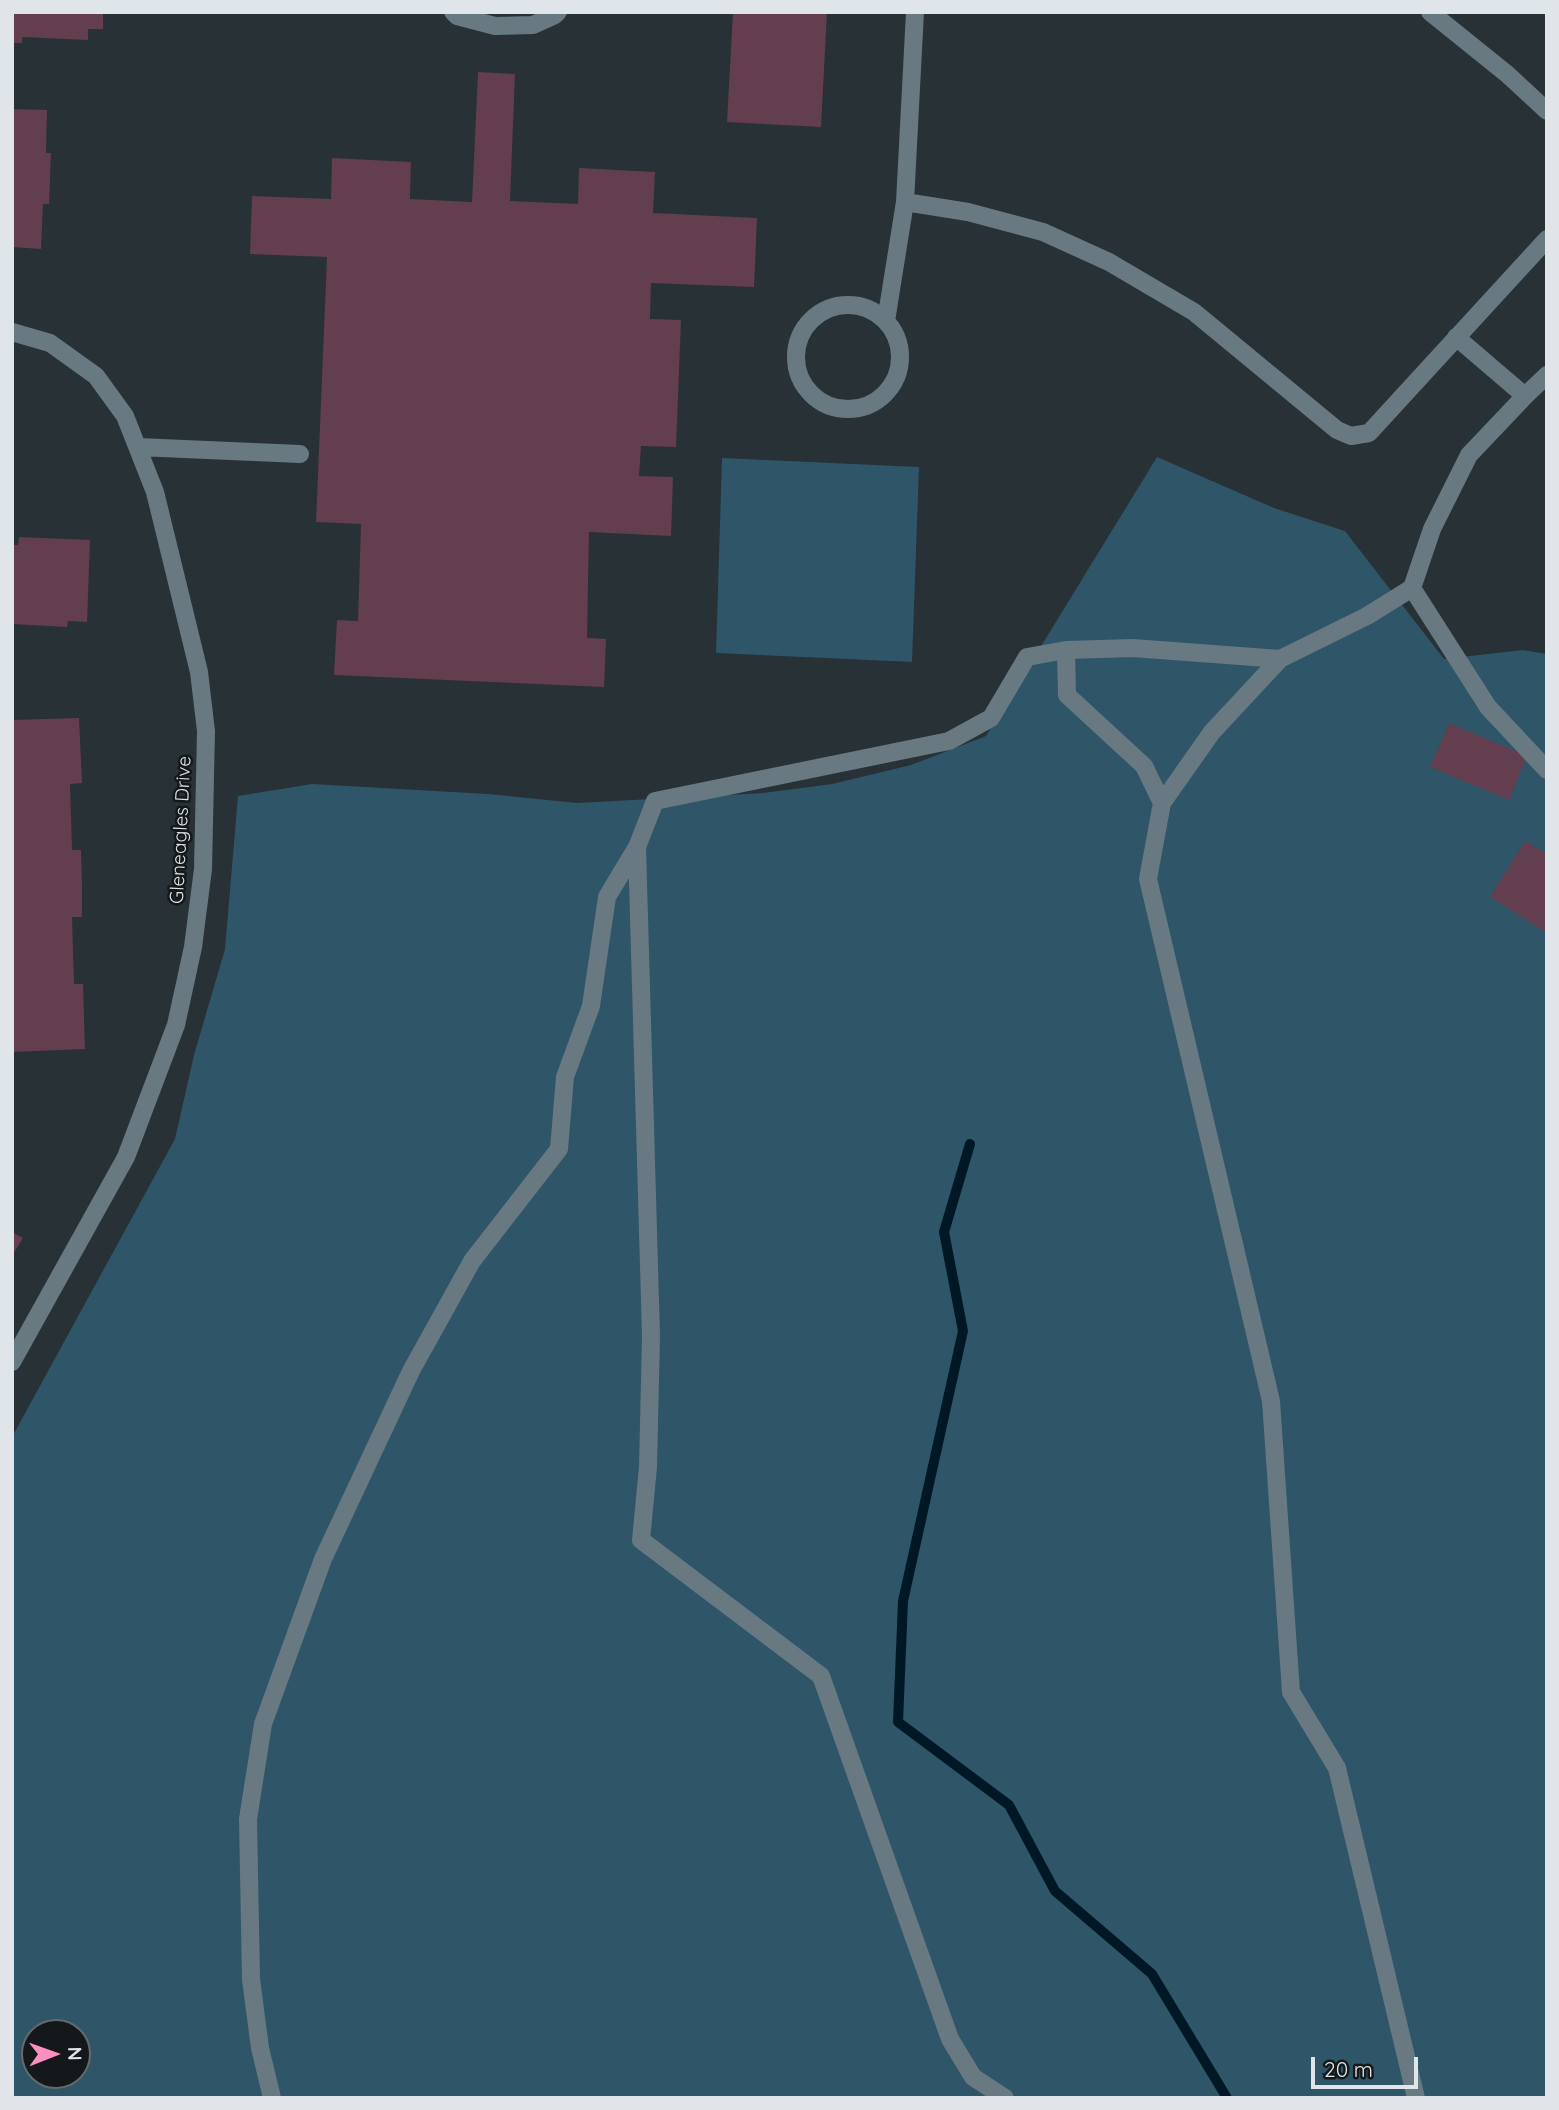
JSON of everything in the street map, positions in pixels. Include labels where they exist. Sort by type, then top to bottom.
[{"type":"street","points":[[453,12],[457,16],[495,26],[533,25],[558,12]]},
{"type":"street","points":[[886,321],[873,311],[857,305],[832,307],[811,320],[801,333],[796,348],[796,365],[801,381],[812,396],[827,405],[844,410],[862,408],[878,400],[891,388],[899,371],[900,353],[895,336],[886,321],[905,202],[915,12]]},
{"type":"street","points":[[1430,12],[1507,74],[1547,111]]},
{"type":"street","points":[[905,202],[968,212],[1043,232],[1109,262],[1194,312],[1337,430],[1352,436],[1369,433],[1547,239]]},
{"type":"street","name":"Gleneagles Drive","points":[[12,332],[50,344],[96,376],[125,416],[155,492],[199,672],[206,731],[203,869],[193,947],[176,1025],[126,1157],[12,1362]]},
{"type":"street","points":[[1456,337],[1525,396]]},
{"type":"street","points":[[1416,2098],[1337,1768],[1291,1692],[1271,1401],[1148,879],[1162,803],[1212,732],[1280,659],[1367,615],[1412,588],[1432,529],[1469,455],[1547,375]]},
{"type":"street","points":[[138,447],[300,454]]},
{"type":"street","points":[[1412,588],[1488,707],[1547,770]]},
{"type":"street","points":[[272,2098],[260,2048],[251,1979],[248,1819],[263,1724],[323,1559],[411,1371],[472,1261],[559,1149],[565,1077],[591,1006],[607,897],[637,847],[654,801],[949,741],[991,718],[1027,657],[1066,650],[1133,648],[1280,659]]},
{"type":"street","points":[[1066,650],[1067,695],[1144,766],[1162,803]]},
{"type":"street","points":[[637,847],[651,1336],[648,1467],[641,1540],[821,1676],[950,2039],[974,2077],[1005,2098]]},
{"type":"shaded area","points":[[1157,457],[1274,508],[1345,531],[1444,659],[1523,650],[1547,654],[1547,2098],[12,2098],[12,1437],[175,1139],[194,1055],[225,949],[238,796],[312,784],[488,794],[577,803],[763,793],[832,784],[911,765],[986,736]]},
{"type":"shaded area","points":[[722,458],[919,467],[912,662],[716,653]]},
{"type":"building","points":[[12,12],[103,12],[103,29],[88,29],[88,40],[22,37],[22,43],[12,43]]},
{"type":"building","points":[[733,12],[827,12],[821,127],[727,122]]},
{"type":"building","points":[[478,72],[515,74],[510,201],[578,204],[579,168],[655,172],[653,213],[757,218],[754,287],[651,283],[650,319],[681,320],[676,447],[641,446],[639,476],[673,477],[671,536],[589,532],[587,638],[606,639],[604,687],[334,675],[337,620],[358,621],[361,524],[316,522],[327,257],[250,254],[252,196],[331,199],[332,158],[411,162],[410,199],[472,202]]},
{"type":"building","points":[[12,109],[47,110],[46,153],[51,153],[49,204],[43,204],[41,249],[12,247]]},
{"type":"building","points":[[19,537],[90,540],[87,622],[68,621],[67,627],[12,624],[12,545],[18,545]]},
{"type":"building","points":[[79,718],[82,783],[70,784],[72,850],[81,850],[82,917],[72,917],[74,984],[83,984],[85,1049],[12,1052],[12,720]]},
{"type":"building","points":[[1449,723],[1527,756],[1509,800],[1430,767]]},
{"type":"building","points":[[1525,841],[1547,854],[1547,933],[1490,897]]},
{"type":"building","points":[[12,1232],[23,1238],[12,1256]]},
{"type":"waterway","points":[[970,1144],[944,1232],[963,1331],[903,1601],[898,1722],[1009,1805],[1055,1891],[1152,1974],[1227,2098]]}]
